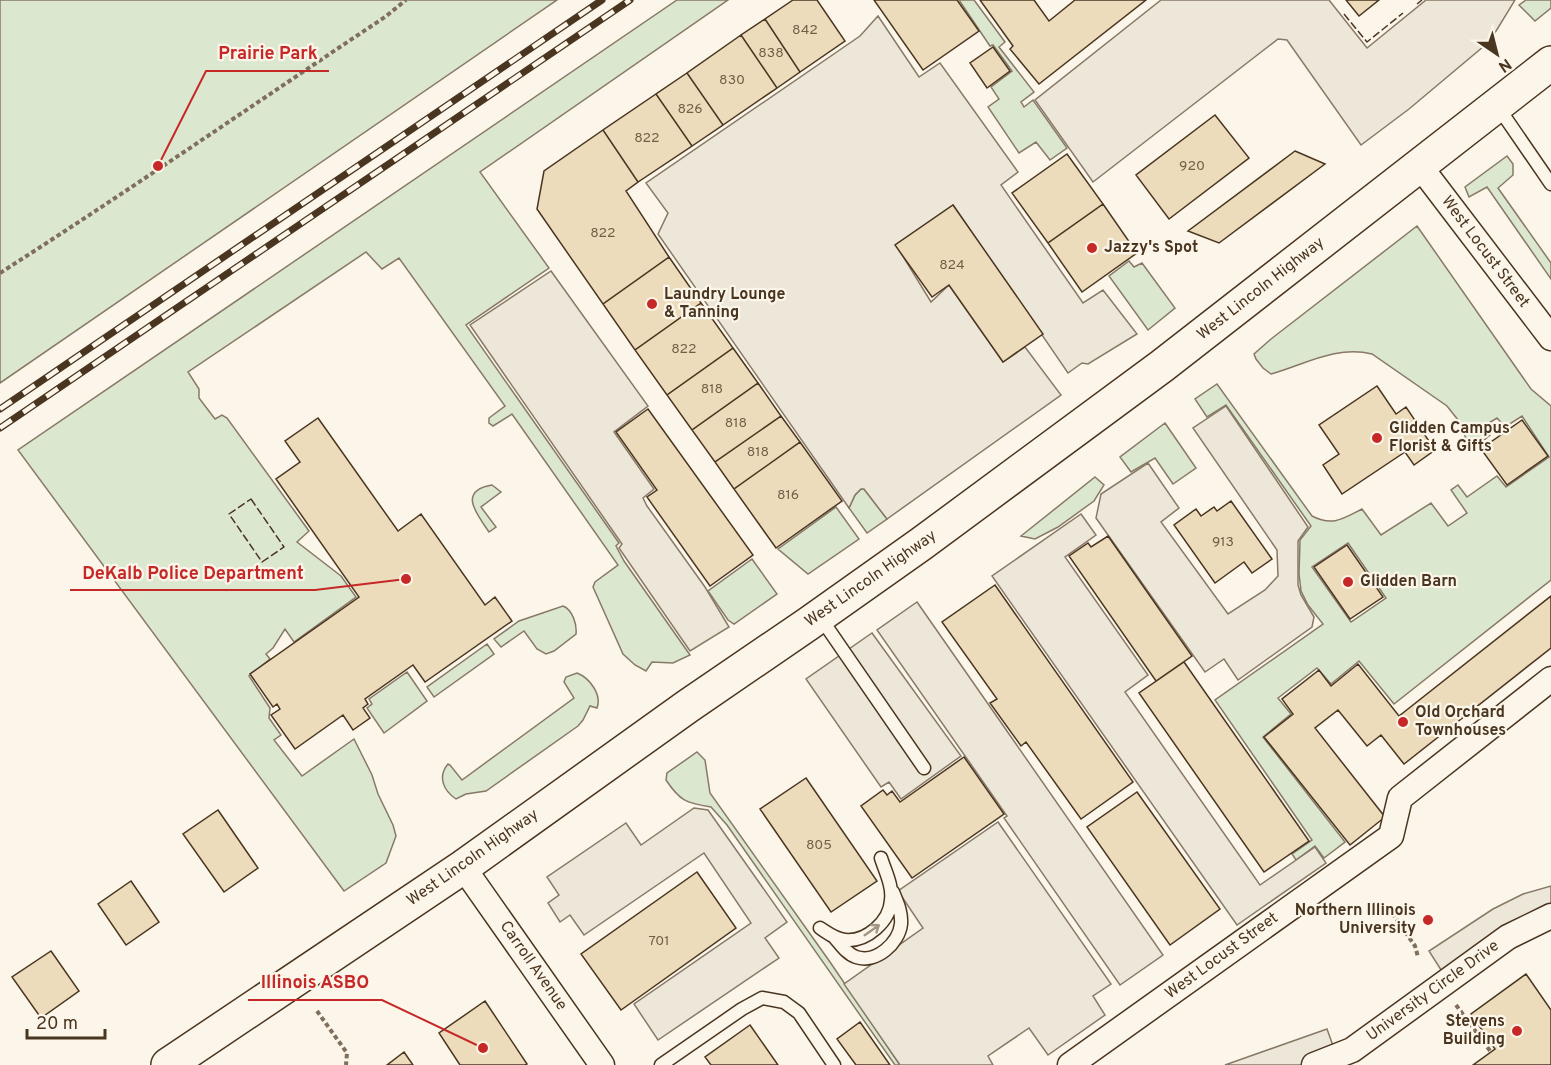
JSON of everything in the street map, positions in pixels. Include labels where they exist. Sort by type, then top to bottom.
[{"type":"main road","name":"West Lincoln Highway","points":[[168,1065],[463,867],[688,706],[921,544],[1162,366],[1551,63]]},
{"type":"street","name":"West Locust Street","points":[[1419,165],[1551,338]]},
{"type":"street","name":"West Locust Street","points":[[1070,1065],[1390,837],[1400,798],[1551,679]]},
{"type":"street","name":"Carroll Avenue","points":[[463,867],[602,1065]]},
{"type":"street","name":"University Circle Drive","points":[[1314,1065],[1352,1050],[1508,937],[1551,916]]},
{"type":"lane","points":[[1497,106],[1551,184]]},
{"type":"lane","points":[[819,616],[924,768]]},
{"type":"lane","points":[[820,927],[857,958],[868,958],[889,947],[901,925],[900,910],[881,858]]},
{"type":"lane","points":[[835,938],[846,940],[861,938],[883,922],[892,898],[890,886]]},
{"type":"lane","points":[[661,1065],[742,1009],[762,998],[784,1002],[799,1012],[834,1065]]},
{"type":"path","points":[[0,273],[112,202],[385,17],[406,0]]},
{"type":"path","points":[[1388,907],[1415,946],[1418,957]]},
{"type":"path","points":[[1452,999],[1491,1052]]},
{"type":"path","points":[[317,1011],[347,1053],[346,1065]]},
{"type":"green space","points":[[0,0],[557,0],[0,383]]},
{"type":"green space","points":[[677,0],[728,0],[480,172],[549,268],[466,325],[619,543],[616,546],[624,561],[690,655],[673,663],[652,662],[646,671],[623,654],[593,587],[595,582],[618,565],[512,414],[493,426],[489,423],[489,418],[505,406],[399,258],[382,269],[366,252],[188,372],[199,389],[199,398],[215,419],[222,415],[227,418],[309,531],[297,542],[341,576],[356,597],[294,642],[285,629],[273,648],[266,654],[270,659],[249,676],[270,708],[269,718],[281,735],[274,740],[302,776],[354,739],[372,775],[396,836],[386,863],[344,891],[18,450]]},
{"type":"green space","points":[[959,0],[974,0],[1005,42],[999,47],[1034,92],[1021,102],[1024,107],[1033,100],[1067,148],[1050,160],[1036,142],[1019,153],[988,107],[999,99],[991,87],[1012,71],[993,45],[990,46]]},
{"type":"green space","points":[[1526,0],[1551,0],[1551,8],[1535,21],[1519,5]]},
{"type":"green space","points":[[1507,156],[1513,164],[1513,175],[1498,188],[1551,263],[1551,279],[1487,187],[1469,197],[1465,187]]},
{"type":"green space","points":[[1417,226],[1531,389],[1551,406],[1551,580],[1394,704],[1359,661],[1331,684],[1317,668],[1278,698],[1291,714],[1263,737],[1345,842],[1324,858],[1315,846],[1296,860],[1292,854],[1312,840],[1215,700],[1323,624],[1308,605],[1301,591],[1300,540],[1311,526],[1226,405],[1207,417],[1195,399],[1217,384],[1312,516],[1332,521],[1362,509],[1381,535],[1431,503],[1448,526],[1467,513],[1451,490],[1458,485],[1467,497],[1497,476],[1506,487],[1549,457],[1522,416],[1505,427],[1497,418],[1484,426],[1490,435],[1476,447],[1470,439],[1467,441],[1458,420],[1447,406],[1372,354],[1346,352],[1333,354],[1271,374],[1263,368],[1254,354]],"holes":[[[1348,543],[1386,598],[1351,622],[1312,567]]]},
{"type":"green space","points":[[1129,261],[1134,267],[1142,263],[1175,308],[1148,330],[1109,276]]},
{"type":"green space","points":[[1165,423],[1196,468],[1173,484],[1155,458],[1131,472],[1120,457]]},
{"type":"green space","points":[[1095,477],[1104,485],[1094,501],[1058,527],[1035,539],[1021,536]]},
{"type":"green space","points":[[492,485],[501,492],[481,507],[496,527],[489,532],[475,511],[473,498],[475,492]]},
{"type":"green space","points":[[864,489],[887,519],[867,533],[849,508],[855,495]]},
{"type":"green space","points":[[836,507],[859,539],[808,574],[778,549]]},
{"type":"green space","points":[[752,559],[777,594],[734,624],[728,620],[708,591]]},
{"type":"green space","points":[[563,606],[574,618],[576,634],[554,651],[546,654],[537,649],[524,631],[501,647],[494,639],[519,621]]},
{"type":"green space","points":[[487,644],[494,654],[434,697],[427,687]]},
{"type":"green space","points":[[407,672],[427,701],[384,733],[367,708],[372,704],[369,699]]},
{"type":"green space","points":[[577,673],[582,675],[594,688],[598,698],[597,708],[590,706],[578,726],[486,791],[466,794],[456,799],[448,792],[443,783],[443,774],[448,764],[462,780],[574,698],[564,682],[566,677]]},
{"type":"green space","points":[[697,752],[705,760],[710,793],[900,1065],[895,1065],[727,825],[711,807],[684,800],[675,793],[666,780],[667,773]]},
{"type":"shaded area","points":[[1161,0],[1329,0],[1367,48],[1426,0],[1515,0],[1490,41],[1409,109],[1361,145],[1287,40],[1278,39],[1093,182],[1035,100]]},
{"type":"shaded area","points":[[878,16],[919,77],[940,63],[1018,172],[1001,185],[1083,303],[1103,290],[1137,334],[1088,364],[1082,363],[1068,373],[953,205],[896,245],[931,302],[949,285],[1003,362],[1025,347],[1061,395],[887,519],[864,489],[855,495],[849,508],[658,234],[668,213],[646,183],[860,36]]},
{"type":"shaded area","points":[[551,271],[648,406],[614,432],[654,489],[643,498],[647,506],[705,587],[729,627],[690,651],[619,548],[622,544],[470,325]]},
{"type":"shaded area","points":[[1226,406],[1308,527],[1298,541],[1298,585],[1314,617],[1312,627],[1238,680],[1224,659],[1205,672],[1096,518],[1101,494],[1148,463],[1179,508],[1161,522],[1228,614],[1265,590],[1278,576],[1277,550],[1193,428]]},
{"type":"shaded area","points":[[1081,514],[1096,535],[1065,557],[1148,675],[1125,692],[1260,885],[1315,847],[1326,863],[1237,925],[992,576]]},
{"type":"shaded area","points":[[917,602],[1163,955],[1120,985],[1004,818],[1007,816],[877,630]]},
{"type":"shaded area","points":[[872,633],[961,756],[901,799],[889,782],[881,787],[806,679]]},
{"type":"shaded area","points":[[694,808],[708,810],[787,922],[765,938],[779,958],[658,1040],[634,1004],[751,923],[704,853],[584,935],[570,915],[560,922],[548,903],[559,895],[547,877],[626,823],[641,845]]},
{"type":"shaded area","points":[[998,822],[1111,984],[1093,996],[1105,1015],[1048,1055],[1029,1028],[988,1056],[993,1065],[900,1065],[844,984],[923,928],[898,891]]},
{"type":"shaded area","points":[[1551,886],[1551,912],[1443,973],[1429,951],[1493,909],[1523,894]]},
{"type":"shaded area","points":[[1327,1029],[1336,1054],[1306,1065],[1225,1065]]},
{"type":"building","points":[[793,0],[817,0],[845,41],[800,72],[765,19]]},
{"type":"building","points":[[874,0],[957,0],[979,31],[923,70]]},
{"type":"building","points":[[980,0],[1034,0],[1049,21],[1075,0],[1146,0],[1039,84],[1010,49],[1013,46]]},
{"type":"building","points":[[1346,0],[1379,0],[1359,16]]},
{"type":"building","points":[[765,19],[800,72],[777,88],[741,35]]},
{"type":"building","points":[[741,35],[777,88],[723,125],[687,73]]},
{"type":"building","points":[[993,47],[1010,71],[987,88],[970,63]]},
{"type":"building","points":[[687,73],[723,125],[692,146],[656,94]]},
{"type":"building","points":[[656,94],[692,146],[638,182],[603,130]]},
{"type":"building","points":[[1215,115],[1249,158],[1169,219],[1136,175]]},
{"type":"building","points":[[603,130],[638,182],[626,191],[669,257],[603,304],[537,209],[544,171]]},
{"type":"building","points":[[1295,151],[1325,164],[1219,243],[1188,231]]},
{"type":"building","points":[[1067,154],[1103,204],[1048,243],[1012,193]]},
{"type":"building","name":"Jazzy's Spot","points":[[1103,204],[1137,253],[1082,292],[1048,243]]},
{"type":"building","points":[[953,205],[1043,334],[1003,362],[949,285],[932,297],[895,245]]},
{"type":"building","name":"Laundry Lounge & Tanning","points":[[669,257],[701,303],[635,350],[603,304]]},
{"type":"building","points":[[701,303],[733,348],[667,395],[635,350]]},
{"type":"building","points":[[733,348],[758,383],[692,430],[667,395]]},
{"type":"building","points":[[758,383],[781,416],[715,462],[692,430]]},
{"type":"building","name":"Glidden Campus Florist & Gifts","points":[[1377,386],[1396,414],[1406,407],[1435,450],[1414,465],[1405,452],[1342,494],[1323,465],[1339,454],[1319,425]]},
{"type":"building","points":[[648,409],[753,555],[710,586],[647,497],[657,490],[616,432]]},
{"type":"building","points":[[781,416],[800,442],[734,489],[715,462]]},
{"type":"building","points":[[318,418],[398,531],[421,514],[485,605],[495,597],[512,621],[425,682],[413,665],[365,699],[368,704],[363,708],[370,718],[353,730],[343,715],[295,749],[271,715],[280,709],[277,704],[273,707],[250,674],[359,597],[276,479],[300,462],[285,441]]},
{"type":"building","points":[[1522,420],[1548,456],[1507,485],[1481,449]]},
{"type":"building","points":[[800,442],[842,501],[776,548],[734,489]]},
{"type":"building","points":[[1231,501],[1272,559],[1252,573],[1244,562],[1215,583],[1174,525],[1196,509],[1201,516],[1214,507],[1217,511]]},
{"type":"building","points":[[1108,536],[1192,656],[1156,681],[1069,556],[1088,543],[1091,547]]},
{"type":"building","name":"Glidden Barn","points":[[1347,545],[1383,597],[1350,619],[1314,567]]},
{"type":"building","points":[[995,585],[1133,782],[1081,819],[1026,742],[1021,746],[990,703],[997,699],[942,622]]},
{"type":"building","name":"Old Orchard Townhouses","points":[[1551,596],[1551,648],[1404,764],[1381,735],[1367,746],[1338,710],[1315,728],[1385,817],[1350,845],[1264,737],[1293,714],[1282,699],[1319,670],[1331,686],[1358,664],[1399,716]]},
{"type":"building","points":[[1184,662],[1309,841],[1264,872],[1139,693]]},
{"type":"building","points":[[964,757],[1004,814],[912,878],[861,806],[883,790],[887,795],[892,791],[900,802]]},
{"type":"building","points":[[806,778],[877,881],[831,912],[760,809]]},
{"type":"building","points":[[1137,792],[1220,909],[1170,945],[1087,827]]},
{"type":"building","points":[[218,810],[258,868],[224,892],[183,834]]},
{"type":"building","points":[[697,872],[736,928],[621,1010],[581,954]]},
{"type":"building","points":[[131,881],[159,922],[126,945],[98,904]]},
{"type":"building","points":[[51,951],[79,991],[41,1018],[12,977]]},
{"type":"building","name":"Stevens Building","points":[[1526,974],[1551,1010],[1551,1065],[1473,1065],[1495,1049],[1471,1014]]},
{"type":"building","points":[[485,1001],[527,1064],[460,1065],[439,1033]]},
{"type":"building","points":[[860,1022],[890,1065],[856,1065],[837,1039]]},
{"type":"building","points":[[750,1025],[778,1065],[711,1065],[705,1057]]},
{"type":"building","points":[[404,1052],[413,1065],[387,1065]]},
{"type":"railway","points":[[0,409],[602,0]]},
{"type":"railway","points":[[0,428],[630,0]]},
{"type":"fence","points":[[1417,4],[1422,0]]},
{"type":"fence","points":[[1344,14],[1367,42],[1403,13]]},
{"type":"fence","points":[[251,499],[284,547],[262,562],[229,514],[251,499]]},
{"type":"place","name":"Prairie Park","points":[[158,166]]},
{"type":"place","name":"Jazzy's Spot","points":[[1092,248]]},
{"type":"place","name":"Laundry Lounge & Tanning","points":[[652,304]]},
{"type":"place","name":"Glidden Campus Florist & Gifts","points":[[1377,438]]},
{"type":"place","name":"DeKalb Police Department","points":[[406,579]]},
{"type":"place","name":"Glidden Barn","points":[[1348,582]]},
{"type":"place","name":"Old Orchard Townhouses","points":[[1403,722]]},
{"type":"place","name":"Northern Illinois University","points":[[1428,920]]},
{"type":"place","name":"Stevens Building","points":[[1517,1031]]},
{"type":"place","name":"Illinois ASBO","points":[[483,1048]]}]
